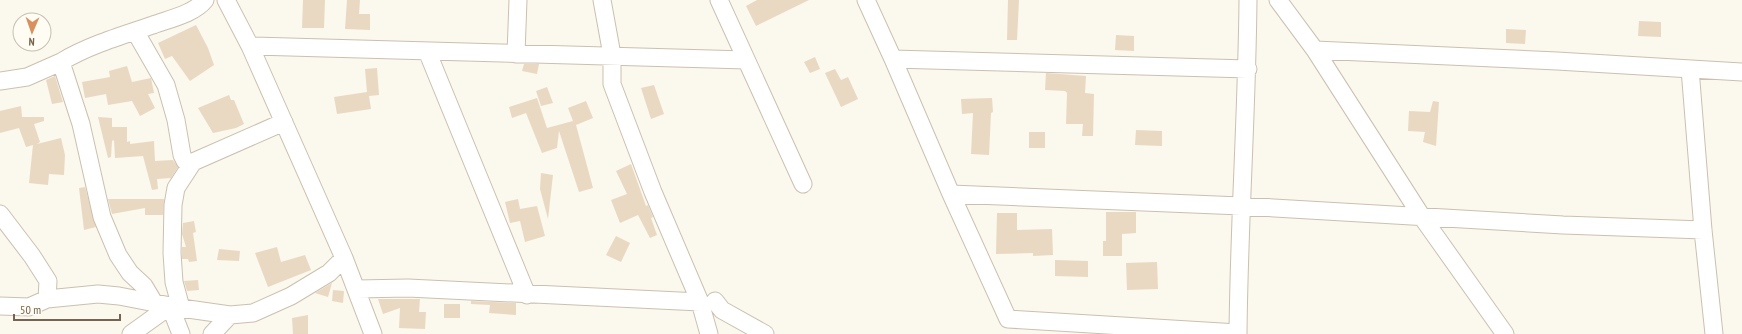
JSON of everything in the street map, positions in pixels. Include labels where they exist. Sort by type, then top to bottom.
[{"type":"street","points":[[0,81],[27,77],[61,62],[85,49],[179,16],[202,4],[205,0]]},
{"type":"street","points":[[226,0],[250,46],[358,289],[373,334]]},
{"type":"street","points":[[516,54],[518,0]]},
{"type":"street","points":[[602,0],[612,55],[612,84],[653,192],[707,302],[709,334]]},
{"type":"street","points":[[720,0],[803,184]]},
{"type":"street","points":[[866,0],[894,59],[951,194],[1008,319],[1238,333],[1241,206],[1248,69],[1248,0]]},
{"type":"street","points":[[1278,0],[1315,50],[1422,217],[1505,334]]},
{"type":"street","points":[[135,31],[166,84],[176,120],[182,155],[185,161],[193,162],[284,122]]},
{"type":"street","points":[[250,46],[427,52],[612,55],[746,60]]},
{"type":"street","points":[[1315,50],[1557,61],[1742,72]]},
{"type":"street","points":[[427,52],[527,294]]},
{"type":"street","points":[[894,59],[1248,69]]},
{"type":"street","points":[[61,62],[80,124],[102,217],[118,255],[130,273],[144,286],[153,301]]},
{"type":"street","points":[[1690,69],[1702,230],[1714,334]]},
{"type":"street","points":[[181,334],[175,307],[172,258],[173,205],[176,188],[193,162]]},
{"type":"street","points":[[951,194],[1241,206],[1563,225],[1702,230]]},
{"type":"street","points":[[0,214],[32,256],[48,281],[47,299]]},
{"type":"street","points":[[0,306],[29,307],[47,299],[98,294],[153,301],[175,307],[230,315],[253,314],[291,296],[329,273],[344,258]]},
{"type":"street","points":[[358,289],[408,288],[707,302],[765,334]]},
{"type":"street","points":[[131,334],[175,307]]},
{"type":"street","points":[[212,334],[230,315]]},
{"type":"building","points":[[303,0],[325,0],[324,28],[302,28]]},
{"type":"building","points":[[347,0],[360,0],[359,14],[370,14],[370,30],[345,29]]},
{"type":"building","points":[[757,0],[809,0],[756,26],[746,6]]},
{"type":"building","points":[[1008,0],[1019,0],[1017,40],[1007,40]]},
{"type":"building","points":[[1639,21],[1661,22],[1661,37],[1638,36]]},
{"type":"building","points":[[196,25],[208,48],[214,65],[190,81],[172,56],[165,59],[158,43]]},
{"type":"building","points":[[1506,29],[1526,30],[1525,44],[1506,43]]},
{"type":"building","points":[[1116,35],[1134,36],[1134,51],[1115,50]]},
{"type":"building","points":[[815,57],[820,69],[810,73],[804,62]]},
{"type":"building","points":[[524,64],[539,64],[537,74],[522,71]]},
{"type":"building","points":[[127,66],[132,82],[151,78],[154,93],[148,94],[155,108],[140,116],[132,101],[108,105],[106,94],[85,98],[82,82],[110,77],[109,71]]},
{"type":"building","points":[[377,68],[379,95],[369,96],[371,109],[337,114],[334,97],[367,92],[365,69]]},
{"type":"building","points":[[835,69],[841,80],[848,77],[858,99],[841,107],[825,73]]},
{"type":"building","points":[[1046,73],[1086,76],[1085,93],[1094,94],[1093,136],[1082,136],[1083,124],[1066,124],[1067,93],[1065,91],[1045,90]]},
{"type":"building","points":[[55,76],[63,102],[52,104],[46,80]]},
{"type":"building","points":[[654,85],[664,114],[651,119],[641,88]]},
{"type":"building","points":[[547,87],[553,103],[541,106],[536,91]]},
{"type":"building","points":[[229,95],[231,100],[234,100],[244,124],[236,128],[213,133],[198,108]]},
{"type":"building","points":[[537,98],[547,128],[573,121],[568,108],[586,101],[593,118],[576,125],[593,188],[579,192],[559,131],[557,148],[542,153],[526,113],[512,118],[509,107]]},
{"type":"building","points":[[992,98],[993,112],[991,113],[989,155],[971,154],[973,113],[962,114],[961,99]]},
{"type":"building","points":[[1433,101],[1439,102],[1436,146],[1423,142],[1425,132],[1408,131],[1409,111],[1430,112]]},
{"type":"building","points":[[21,106],[22,117],[44,117],[44,121],[34,124],[40,142],[37,144],[61,138],[65,155],[64,175],[49,174],[48,185],[29,183],[33,145],[26,147],[19,128],[0,133],[0,111]]},
{"type":"building","points":[[98,117],[112,118],[112,127],[127,127],[127,142],[130,141],[130,144],[154,141],[155,161],[173,160],[178,167],[171,178],[157,179],[158,189],[152,190],[143,156],[115,158],[114,140],[112,141],[111,157],[108,158]]},
{"type":"building","points":[[1136,130],[1162,131],[1162,146],[1135,145]]},
{"type":"building","points":[[1029,132],[1045,132],[1045,148],[1029,148]]},
{"type":"building","points":[[631,164],[646,206],[648,205],[653,217],[651,218],[657,235],[650,238],[638,215],[620,223],[611,200],[627,194],[616,171]]},
{"type":"building","points":[[541,173],[553,175],[548,219],[540,189]]},
{"type":"building","points":[[85,187],[96,227],[84,230],[79,188]]},
{"type":"building","points":[[108,199],[164,199],[163,215],[145,215],[145,208],[112,214]]},
{"type":"building","points":[[518,199],[520,209],[537,206],[545,236],[525,242],[520,221],[510,223],[505,202]]},
{"type":"building","points":[[1106,212],[1136,212],[1136,233],[1122,234],[1122,256],[1103,256],[1103,241],[1106,241]]},
{"type":"building","points":[[997,213],[1017,213],[1017,230],[1052,229],[1053,255],[1033,256],[1033,253],[996,254]]},
{"type":"building","points":[[194,221],[196,232],[193,233],[197,261],[189,262],[188,259],[182,259],[182,247],[186,247],[182,234],[183,223]]},
{"type":"building","points":[[616,236],[630,243],[621,262],[606,255]]},
{"type":"building","points":[[277,247],[281,262],[305,255],[311,270],[268,287],[255,253]]},
{"type":"building","points":[[219,249],[240,251],[239,261],[217,260]]},
{"type":"building","points":[[1055,260],[1088,261],[1088,277],[1055,276]]},
{"type":"building","points":[[1157,262],[1158,289],[1127,290],[1126,263]]},
{"type":"building","points":[[198,280],[199,290],[187,291],[184,281]]},
{"type":"building","points":[[332,283],[328,297],[315,293]]},
{"type":"building","points":[[333,290],[344,291],[343,303],[332,301]]},
{"type":"building","points":[[378,299],[420,299],[419,312],[426,312],[425,329],[399,328],[400,308],[383,314]]},
{"type":"building","points":[[471,301],[516,303],[516,315],[489,313],[490,305],[471,304]]},
{"type":"building","points":[[444,304],[460,304],[460,318],[444,318]]},
{"type":"building","points":[[308,315],[308,334],[293,334],[292,318]]}]
